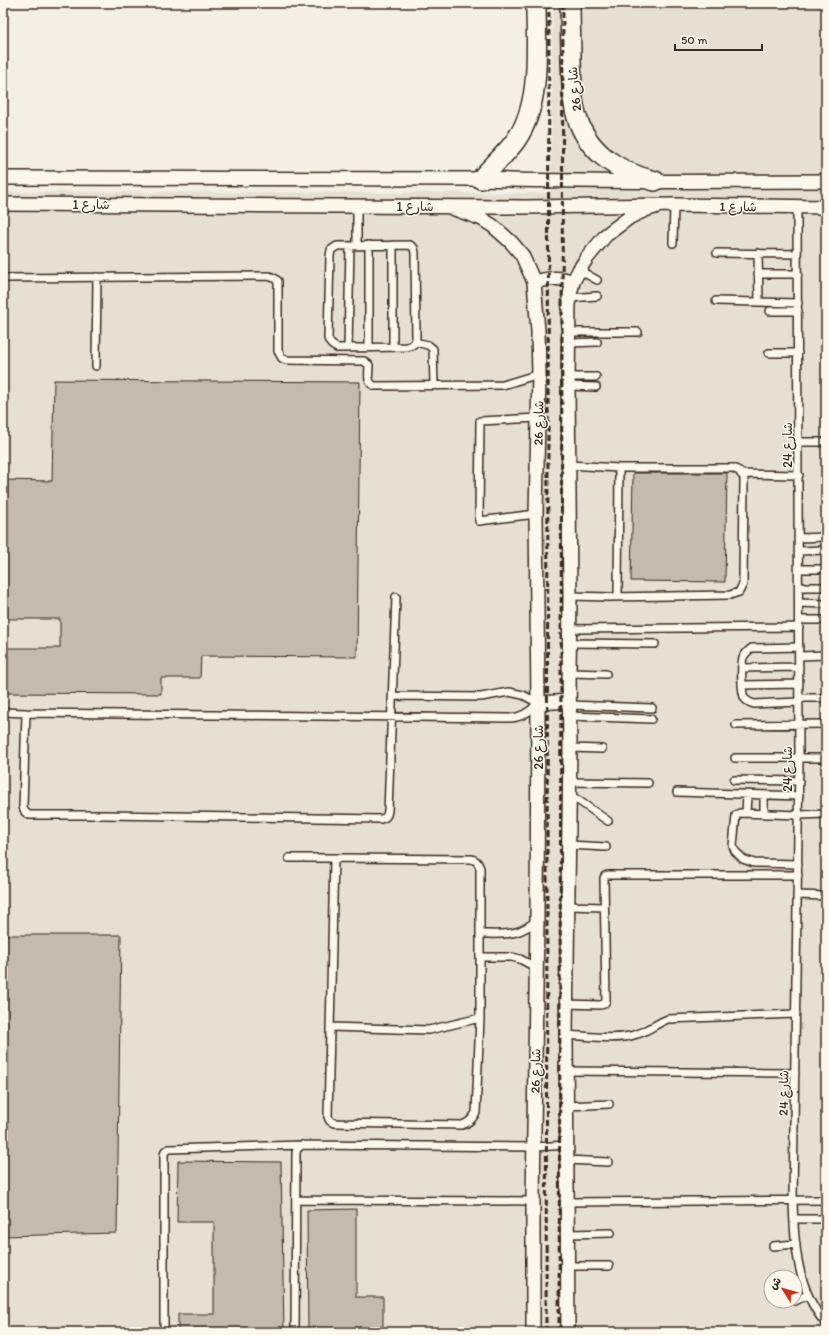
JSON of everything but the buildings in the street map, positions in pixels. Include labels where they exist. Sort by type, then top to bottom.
[{"type":"main road","points":[[481,179],[516,140],[529,114],[533,101],[536,78],[536,3]]},
{"type":"main road","name":"شارع 26","points":[[570,3],[572,88],[575,112],[583,131],[594,148],[607,160],[627,172],[655,182]]},
{"type":"street","name":"شارع 1","points":[[3,178],[481,179],[655,182],[826,181]]},
{"type":"street","name":"شارع 1","points":[[3,204],[357,206],[674,205],[826,207]]},
{"type":"street","name":"شارع 26","points":[[449,206],[482,219],[493,226],[507,238],[522,255],[534,282],[538,331],[539,374],[536,514],[538,703],[537,968],[532,1332]]},
{"type":"street","points":[[568,1332],[566,1004],[570,748],[569,298],[573,282],[579,270],[596,246],[618,226],[640,212],[658,206]]},
{"type":"street","points":[[534,282],[557,278],[566,279],[573,282]]},
{"type":"street","points":[[538,703],[569,707]]},
{"type":"lane","points":[[673,243],[674,205]]},
{"type":"lane","points":[[348,348],[357,206]]},
{"type":"lane","name":"شارع 24","points":[[797,206],[799,796],[793,1200],[796,1244],[801,1273],[807,1295],[826,1324]]},
{"type":"lane","points":[[369,245],[369,347]]},
{"type":"lane","points":[[369,245],[410,245],[414,248],[416,339],[410,347],[337,348],[330,343],[328,338],[330,253],[335,246],[369,245]]},
{"type":"lane","points":[[393,245],[393,347]]},
{"type":"lane","points":[[717,253],[797,254]]},
{"type":"lane","points":[[758,253],[759,302]]},
{"type":"lane","points":[[579,270],[597,280]]},
{"type":"lane","points":[[758,274],[798,274]]},
{"type":"lane","points":[[3,278],[269,276],[278,281],[278,351],[282,358],[286,360],[362,360],[369,365],[369,381],[373,385],[503,386],[539,374]]},
{"type":"lane","points":[[96,277],[96,366]]},
{"type":"lane","points":[[569,298],[597,296]]},
{"type":"lane","points":[[716,301],[798,303]]},
{"type":"lane","points":[[770,311],[798,311]]},
{"type":"lane","points":[[569,338],[638,332]]},
{"type":"lane","points":[[569,338],[597,342]]},
{"type":"lane","points":[[415,342],[428,345],[432,349],[434,385]]},
{"type":"lane","points":[[769,353],[798,353]]},
{"type":"lane","points":[[568,381],[596,377]]},
{"type":"lane","points":[[568,381],[596,387]]},
{"type":"lane","points":[[536,514],[479,521],[480,421],[538,418]]},
{"type":"lane","points":[[799,442],[826,442]]},
{"type":"lane","points":[[569,465],[619,468],[733,468],[742,474],[744,478],[743,584],[739,592],[730,595],[618,597],[570,596]]},
{"type":"lane","points":[[618,597],[619,468]]},
{"type":"lane","points":[[742,474],[799,475]]},
{"type":"lane","points":[[799,538],[826,538]]},
{"type":"lane","points":[[799,551],[826,550]]},
{"type":"lane","points":[[799,569],[820,569]]},
{"type":"lane","points":[[799,587],[826,587]]},
{"type":"lane","points":[[26,714],[23,807],[25,812],[32,816],[103,815],[381,820],[387,815],[396,597]]},
{"type":"lane","points":[[799,604],[826,604]]},
{"type":"lane","points":[[570,629],[799,624],[826,620]]},
{"type":"lane","points":[[569,643],[655,644]]},
{"type":"lane","points":[[799,648],[752,648],[748,651],[744,658],[742,668],[743,696],[746,700],[754,704],[826,698]]},
{"type":"lane","points":[[799,656],[826,655]]},
{"type":"lane","points":[[742,668],[799,667]]},
{"type":"lane","points":[[569,673],[606,674]]},
{"type":"lane","points":[[742,685],[799,684]]},
{"type":"lane","points":[[3,712],[26,714],[516,718],[533,709],[538,703],[523,695],[509,692],[481,698],[392,696]]},
{"type":"lane","points":[[569,707],[652,708]]},
{"type":"lane","points":[[569,707],[651,719]]},
{"type":"lane","points":[[736,725],[826,724]]},
{"type":"lane","points":[[570,748],[602,749]]},
{"type":"lane","points":[[735,758],[826,758]]},
{"type":"lane","points":[[734,780],[799,781]]},
{"type":"lane","points":[[569,788],[648,783]]},
{"type":"lane","points":[[569,788],[608,821]]},
{"type":"lane","points":[[677,792],[799,796]]},
{"type":"lane","points":[[746,813],[747,795]]},
{"type":"lane","points":[[764,795],[764,814]]},
{"type":"lane","points":[[798,864],[754,863],[743,859],[739,856],[734,846],[735,817],[739,813],[798,815],[826,814]]},
{"type":"lane","points":[[569,845],[606,847]]},
{"type":"lane","points":[[289,858],[334,858],[471,859],[478,862],[480,868],[480,1018],[476,1113],[468,1123],[462,1125],[334,1123],[330,1121],[328,1117],[334,858]]},
{"type":"lane","points":[[566,1004],[600,1005],[604,1004],[606,1001],[604,907],[605,876],[798,875]]},
{"type":"lane","points":[[797,896],[826,896]]},
{"type":"lane","points":[[568,906],[604,907]]},
{"type":"lane","points":[[480,934],[516,933],[529,927],[537,920]]},
{"type":"lane","points":[[480,957],[512,957],[520,959],[537,968]]},
{"type":"lane","points":[[566,1035],[620,1038],[640,1034],[659,1022],[668,1019],[796,1014]]},
{"type":"lane","points":[[330,1027],[429,1030],[480,1018]]},
{"type":"lane","points":[[566,1071],[795,1073]]},
{"type":"lane","points":[[567,1106],[609,1104]]},
{"type":"lane","points":[[295,1332],[297,1150],[302,1145]]},
{"type":"lane","points":[[164,1332],[164,1155],[166,1151],[170,1149],[302,1145],[535,1147],[567,1145]]},
{"type":"lane","points":[[567,1160],[608,1162]]},
{"type":"lane","points":[[296,1200],[533,1201]]},
{"type":"lane","points":[[568,1202],[826,1200]]},
{"type":"lane","points":[[794,1219],[826,1219]]},
{"type":"lane","points":[[568,1234],[611,1233]]},
{"type":"lane","points":[[773,1246],[796,1244]]},
{"type":"lane","points":[[568,1266],[609,1266]]},
{"type":"lane","points":[[803,1297],[807,1295]]},
{"type":"shaded area","points":[[553,3],[826,3],[826,1332],[3,1332],[3,192],[551,193]]},
{"type":"railway","points":[[546,1332],[549,3]]},
{"type":"railway","points":[[559,1332],[563,3]]}]
